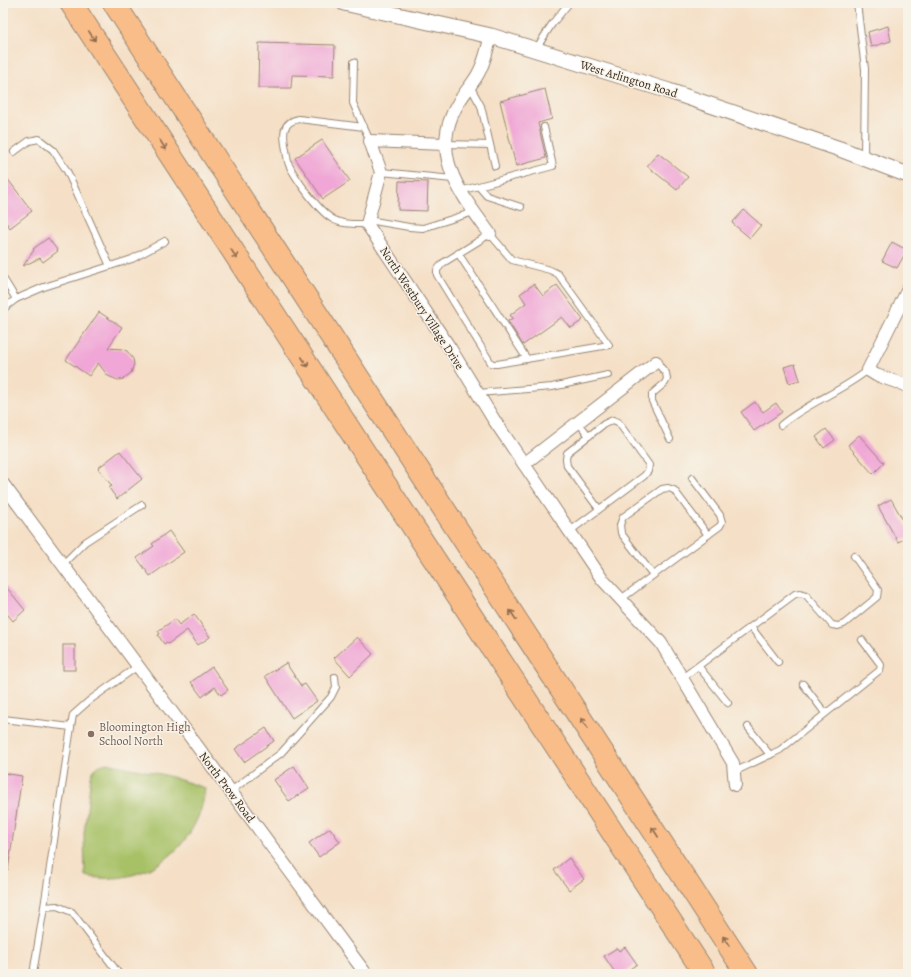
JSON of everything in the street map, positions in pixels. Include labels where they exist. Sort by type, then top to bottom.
[{"type":"highway","points":[[71,3],[705,974]]},
{"type":"highway","points":[[114,3],[747,974]]},
{"type":"street","name":"West Arlington Road","points":[[344,3],[491,36],[669,91],[864,158],[908,175]]},
{"type":"street","points":[[490,234],[453,179],[445,144],[450,120],[456,107],[478,74],[491,36]]},
{"type":"street","points":[[368,222],[381,172],[370,141],[445,144]]},
{"type":"street","name":"North Westbury Village Drive","points":[[368,222],[524,464],[602,579],[661,643],[733,763],[735,785]]},
{"type":"street","points":[[908,289],[868,370],[876,375],[908,387]]},
{"type":"street","points":[[524,464],[656,362]]},
{"type":"street","name":"North Prow Road","points":[[3,484],[366,974]]},
{"type":"lane","points":[[536,50],[552,24],[569,3]]},
{"type":"lane","points":[[857,3],[865,69],[864,158]]},
{"type":"lane","points":[[354,62],[353,103],[370,141]]},
{"type":"lane","points":[[470,86],[481,106],[495,166]]},
{"type":"lane","points":[[364,127],[299,119],[289,122],[285,128],[283,136],[289,164],[314,203],[331,219],[343,223],[368,222],[423,228],[474,212]]},
{"type":"lane","points":[[460,191],[553,166],[544,127]]},
{"type":"lane","points":[[14,152],[30,141],[39,139],[53,150],[67,171],[110,266]]},
{"type":"lane","points":[[445,144],[490,145]]},
{"type":"lane","points":[[381,172],[453,179]]},
{"type":"lane","points":[[478,187],[487,196],[521,208]]},
{"type":"lane","points":[[490,234],[512,260],[550,270],[558,274],[609,345],[497,364],[490,362],[437,275],[437,270],[443,263],[458,253],[490,234]]},
{"type":"lane","points":[[3,309],[16,300],[44,287],[132,259],[166,241]]},
{"type":"lane","points":[[458,253],[527,359]]},
{"type":"lane","points":[[3,278],[16,300]]},
{"type":"lane","points":[[656,362],[666,374],[667,379],[665,383],[652,394],[652,401],[670,439]]},
{"type":"lane","points":[[781,425],[812,404],[855,381],[868,370]]},
{"type":"lane","points":[[478,393],[552,387],[608,375]]},
{"type":"lane","points":[[570,530],[599,509],[644,476],[648,471],[649,465],[618,422],[613,420],[604,424],[567,453],[566,459],[567,466],[599,509]]},
{"type":"lane","points":[[578,422],[589,436]]},
{"type":"lane","points":[[621,599],[720,526],[722,522],[720,515],[692,478]]},
{"type":"lane","points":[[653,575],[621,533],[620,525],[623,517],[662,489],[668,488],[674,490],[708,535]]},
{"type":"lane","points":[[63,564],[85,542],[142,505]]},
{"type":"lane","points":[[682,678],[699,667],[795,594],[800,593],[806,595],[832,625],[838,626],[844,624],[877,597],[878,593],[878,590],[854,556]]},
{"type":"lane","points":[[751,628],[778,662]]},
{"type":"lane","points":[[734,772],[780,750],[880,670],[881,665],[862,640]]},
{"type":"lane","points":[[33,974],[73,715],[90,700],[138,666]]},
{"type":"lane","points":[[699,667],[728,703]]},
{"type":"lane","points":[[231,791],[281,753],[331,697],[336,687],[335,677]]},
{"type":"lane","points":[[802,684],[825,713]]},
{"type":"lane","points":[[3,719],[71,727]]},
{"type":"lane","points":[[748,727],[770,755]]},
{"type":"lane","points":[[44,907],[57,906],[72,912],[118,974]]},
{"type":"green space","points":[[107,763],[165,775],[205,788],[201,810],[190,833],[179,847],[166,859],[152,868],[136,874],[120,877],[103,878],[85,876],[84,834],[91,776],[97,767]]},
{"type":"building","points":[[888,26],[891,41],[871,47],[868,32]]},
{"type":"building","points":[[259,43],[335,45],[334,76],[292,75],[291,88],[258,88]]},
{"type":"building","points":[[545,89],[552,119],[538,123],[546,158],[516,166],[500,101]]},
{"type":"building","points":[[322,140],[350,181],[323,199],[295,158]]},
{"type":"building","points":[[658,153],[688,177],[677,190],[647,166]]},
{"type":"building","points":[[3,173],[32,211],[10,228],[3,218]]},
{"type":"building","points":[[399,181],[428,182],[427,211],[398,210]]},
{"type":"building","points":[[744,210],[761,225],[750,238],[732,223]]},
{"type":"building","points":[[48,238],[58,251],[43,262],[40,258],[23,266],[34,250],[33,249]]},
{"type":"building","points":[[892,242],[907,250],[897,268],[882,261]]},
{"type":"building","points":[[534,284],[543,296],[557,285],[583,320],[571,328],[562,317],[523,345],[508,321],[513,318],[510,315],[526,303],[520,294]]},
{"type":"building","points":[[99,312],[122,327],[108,348],[127,351],[133,359],[134,364],[131,373],[123,379],[118,380],[108,376],[98,363],[89,376],[66,360]]},
{"type":"building","points":[[795,364],[800,380],[789,383],[784,367]]},
{"type":"building","points":[[755,402],[763,412],[776,403],[782,412],[754,431],[741,412]]},
{"type":"building","points":[[826,429],[835,440],[824,448],[816,437]]},
{"type":"building","points":[[859,435],[884,463],[873,474],[848,445]]},
{"type":"building","points":[[120,451],[142,479],[117,499],[109,488],[112,486],[98,468]]},
{"type":"building","points":[[891,499],[908,529],[908,537],[898,542],[878,506]]},
{"type":"building","points":[[169,531],[184,552],[150,576],[137,558],[154,546],[152,544]]},
{"type":"building","points":[[3,583],[25,610],[13,621],[3,609]]},
{"type":"building","points":[[194,614],[210,637],[198,645],[187,630],[168,644],[167,642],[164,644],[158,635],[160,634],[158,631],[175,619],[179,625]]},
{"type":"building","points":[[357,637],[373,654],[350,676],[334,658]]},
{"type":"building","points":[[63,645],[75,645],[75,670],[63,670]]},
{"type":"building","points":[[286,663],[301,686],[305,684],[317,701],[292,718],[265,676]]},
{"type":"building","points":[[212,667],[228,690],[221,695],[215,687],[202,697],[191,682]]},
{"type":"building","points":[[266,728],[274,741],[244,762],[235,749]]},
{"type":"building","points":[[294,766],[309,788],[289,801],[274,780]]},
{"type":"building","points":[[3,773],[22,776],[8,870],[3,870]]},
{"type":"building","points":[[330,828],[340,842],[319,857],[309,843]]},
{"type":"building","points":[[569,858],[584,879],[569,890],[554,870]]},
{"type":"building","points":[[625,947],[637,964],[623,974],[616,974],[604,956],[617,948],[619,951]]},
{"type":"place","name":"Bloomington High School North","points":[[91,734]]}]
